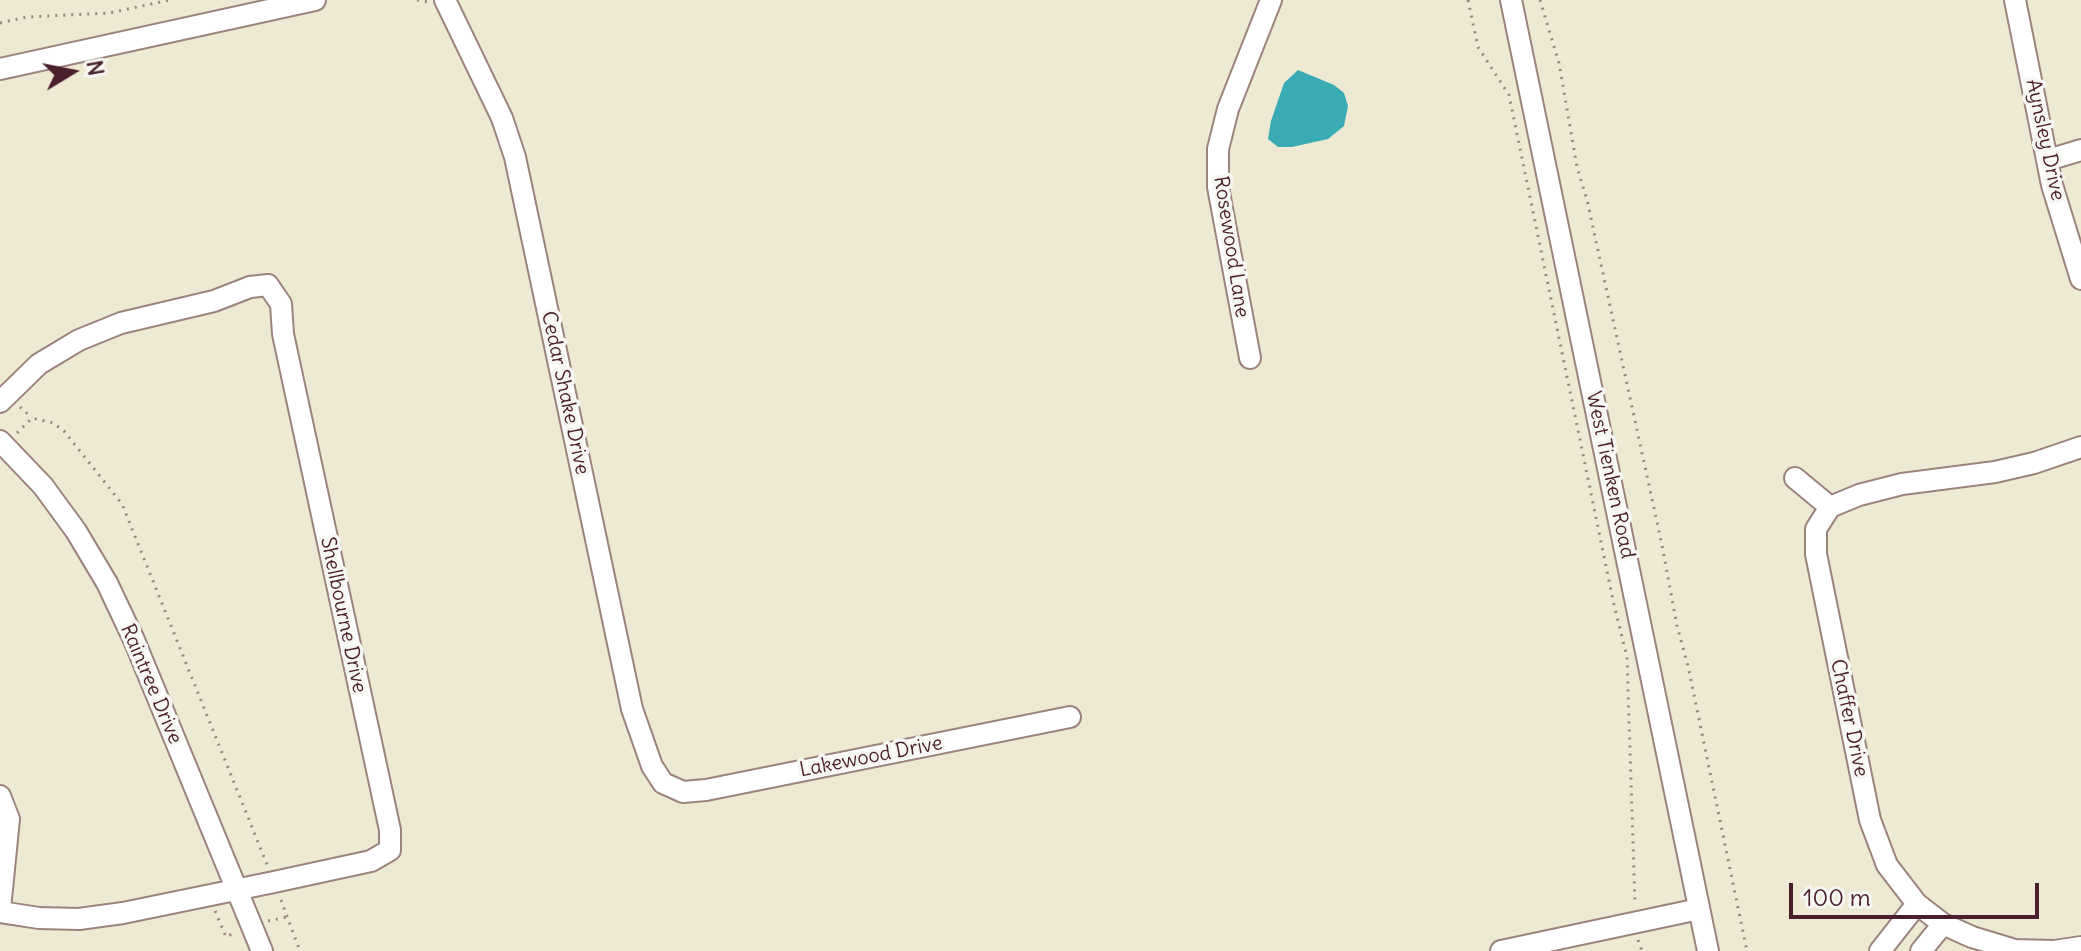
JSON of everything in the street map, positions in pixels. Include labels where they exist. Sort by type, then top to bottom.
[{"type":"street","points":[[0,69],[258,6],[315,0]]},
{"type":"street","name":"Cedar Shake Drive","points":[[445,0],[502,118],[515,157],[632,709],[652,766],[663,783],[672,787]]},
{"type":"street","name":"Rosewood Lane","points":[[1250,358],[1218,187],[1218,149],[1228,109],[1271,0]]},
{"type":"street","name":"West Tienken Road","points":[[1511,0],[1708,951]]},
{"type":"street","name":"Aynsley Drive","points":[[2015,0],[2052,185],[2081,279]]},
{"type":"street","points":[[2048,160],[2081,150]]},
{"type":"street","name":"Shellbourne Drive","points":[[0,402],[39,364],[79,340],[121,323],[214,301],[250,287],[268,285],[281,304],[287,349],[390,830],[390,850],[371,861],[237,890],[79,919],[39,918],[0,911]]},
{"type":"street","name":"Raintree Drive","points":[[2,443],[43,486],[107,583],[134,640],[262,951]]},
{"type":"street","points":[[1795,478],[1830,507],[1859,495],[1902,484],[1995,472],[2081,447]]},
{"type":"street","name":"Chaffer Drive","points":[[1830,507],[1816,529],[1816,554],[1870,820],[1887,865],[1930,914]]},
{"type":"street","name":"Lakewood Drive","points":[[672,787],[683,792],[706,790],[1070,717]]},
{"type":"street","points":[[0,796],[9,819],[0,911]]},
{"type":"street","points":[[1501,951],[1699,909]]},
{"type":"street","points":[[1930,914],[1972,937],[2015,950],[2054,951],[2081,947]]},
{"type":"street","points":[[1880,951],[1930,914]]},
{"type":"street","points":[[1921,951],[1930,914]]},
{"type":"path","points":[[0,23],[27,17],[109,13],[170,0]]},
{"type":"path","points":[[417,0],[426,3],[432,0]]},
{"type":"path","points":[[1468,0],[1478,47],[1509,95],[1627,657],[1637,922],[1642,951]]},
{"type":"path","points":[[1540,0],[1559,63],[1577,167],[1587,200],[1662,545],[1747,951]]},
{"type":"path","points":[[2,443],[32,418],[53,423],[79,446],[122,504],[300,951]]},
{"type":"water","points":[[1298,70],[1334,85],[1344,93],[1348,106],[1344,126],[1328,139],[1278,147],[1268,139],[1271,121],[1284,83]]}]
